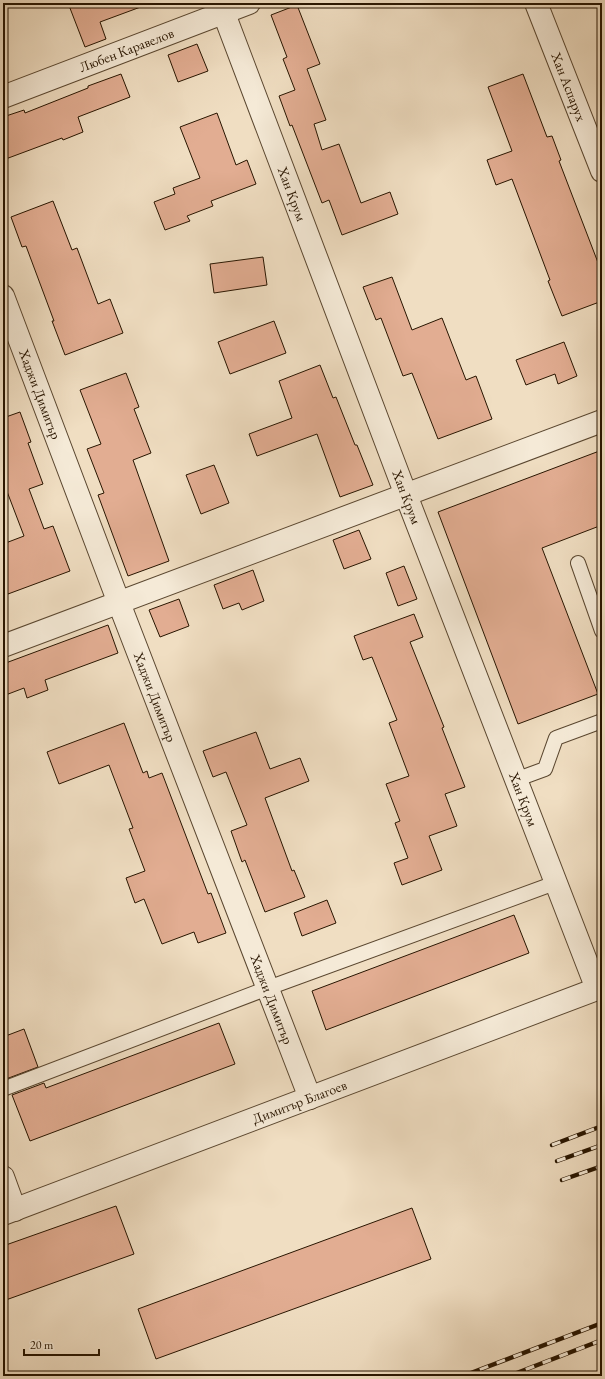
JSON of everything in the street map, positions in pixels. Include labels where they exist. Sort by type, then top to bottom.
[{"type":"street","name":"Любен Каравелов","points":[[3,97],[222,8],[249,3]]},
{"type":"street","name":"Хан Аспарух","points":[[536,3],[602,170]]},
{"type":"street","name":"Хан Крум","points":[[222,8],[515,780],[555,883],[599,988]]},
{"type":"street","name":"Хаджи Димитър","points":[[3,296],[119,603],[310,1098]]},
{"type":"street","points":[[3,646],[602,421]]},
{"type":"street","name":"Димитър Благоев","points":[[9,1212],[599,988]]},
{"type":"street","points":[[3,1177],[9,1212]]},
{"type":"lane","points":[[578,563],[602,631]]},
{"type":"lane","points":[[515,780],[545,769],[556,738],[602,721]]},
{"type":"lane","points":[[3,1090],[268,988],[555,883]]},
{"type":"building","points":[[68,3],[145,3],[146,5],[100,22],[106,39],[85,47]]},
{"type":"building","points":[[297,5],[320,64],[307,69],[326,120],[314,124],[322,150],[339,144],[361,203],[390,192],[398,214],[342,235],[329,200],[322,203],[292,125],[290,126],[279,96],[295,90],[283,59],[287,57],[271,15]]},
{"type":"building","points":[[197,44],[208,71],[178,82],[168,55]]},
{"type":"building","points":[[121,74],[130,97],[78,117],[83,132],[63,140],[62,138],[3,160],[3,117],[24,110],[25,113],[88,88],[88,86]]},
{"type":"building","points":[[523,74],[547,137],[552,136],[561,160],[559,161],[602,273],[602,301],[562,316],[512,179],[496,185],[487,160],[512,151],[488,87]]},
{"type":"building","points":[[217,113],[236,165],[247,160],[256,184],[211,201],[213,206],[187,216],[190,221],[165,230],[154,202],[175,194],[173,188],[200,178],[180,127]]},
{"type":"building","points":[[53,201],[72,250],[77,248],[98,304],[110,299],[123,333],[65,355],[26,246],[22,247],[11,217]]},
{"type":"building","points":[[263,257],[267,285],[214,293],[210,264]]},
{"type":"building","points":[[392,277],[412,330],[442,318],[466,380],[476,376],[492,419],[438,439],[412,373],[403,376],[381,318],[376,320],[363,287]]},
{"type":"building","points":[[274,321],[286,353],[230,374],[218,342]]},
{"type":"building","points":[[564,342],[577,376],[558,384],[555,374],[526,385],[516,360]]},
{"type":"building","points":[[320,365],[333,398],[336,397],[373,485],[340,497],[317,434],[257,456],[249,434],[292,418],[279,381]]},
{"type":"building","points":[[126,373],[139,407],[134,409],[151,453],[133,460],[169,561],[128,576],[98,495],[104,493],[87,449],[101,444],[80,390]]},
{"type":"building","points":[[20,412],[31,442],[28,443],[43,484],[29,489],[44,529],[53,526],[70,571],[8,594],[3,582],[3,544],[24,536],[3,481],[3,418]]},
{"type":"building","points":[[602,450],[602,525],[542,548],[598,694],[518,724],[438,512]]},
{"type":"building","points":[[214,465],[229,503],[201,514],[186,475]]},
{"type":"building","points":[[359,530],[371,559],[344,569],[333,540]]},
{"type":"building","points":[[404,566],[417,599],[398,606],[386,573]]},
{"type":"building","points":[[253,570],[264,601],[242,610],[239,603],[223,609],[214,585]]},
{"type":"building","points":[[179,599],[189,626],[160,637],[149,610]]},
{"type":"building","points":[[414,614],[423,637],[410,642],[444,727],[442,728],[465,787],[445,794],[457,826],[429,836],[442,870],[402,885],[394,863],[408,858],[395,823],[400,821],[386,784],[409,776],[389,723],[397,720],[372,657],[363,660],[354,636]]},
{"type":"building","points":[[108,625],[118,653],[45,680],[48,690],[27,698],[24,688],[3,696],[3,664]]},
{"type":"building","points":[[124,723],[143,773],[147,771],[149,778],[162,773],[208,894],[211,893],[226,933],[198,943],[194,932],[162,944],[144,899],[135,903],[126,878],[145,871],[129,829],[133,828],[109,765],[59,784],[47,752]]},
{"type":"building","points":[[256,732],[270,769],[300,758],[309,781],[265,798],[292,871],[294,870],[305,897],[265,912],[245,860],[242,862],[231,831],[247,825],[226,772],[213,777],[203,751]]},
{"type":"building","points":[[327,900],[336,923],[302,936],[294,913]]},
{"type":"building","points":[[514,915],[529,953],[326,1030],[312,991]]},
{"type":"building","points":[[219,1023],[235,1064],[30,1141],[12,1095],[44,1083],[46,1088]]},
{"type":"building","points":[[24,1029],[38,1067],[6,1079],[3,1070],[3,1037]]},
{"type":"building","points":[[116,1206],[134,1254],[3,1301],[3,1246]]},
{"type":"building","points":[[412,1208],[431,1259],[156,1359],[138,1309]]},
{"type":"railway","points":[[552,1145],[602,1126]]},
{"type":"railway","points":[[557,1161],[602,1145]]},
{"type":"railway","points":[[562,1180],[602,1166]]},
{"type":"railway","points":[[463,1376],[602,1323]]},
{"type":"railway","points":[[509,1376],[602,1340]]}]
